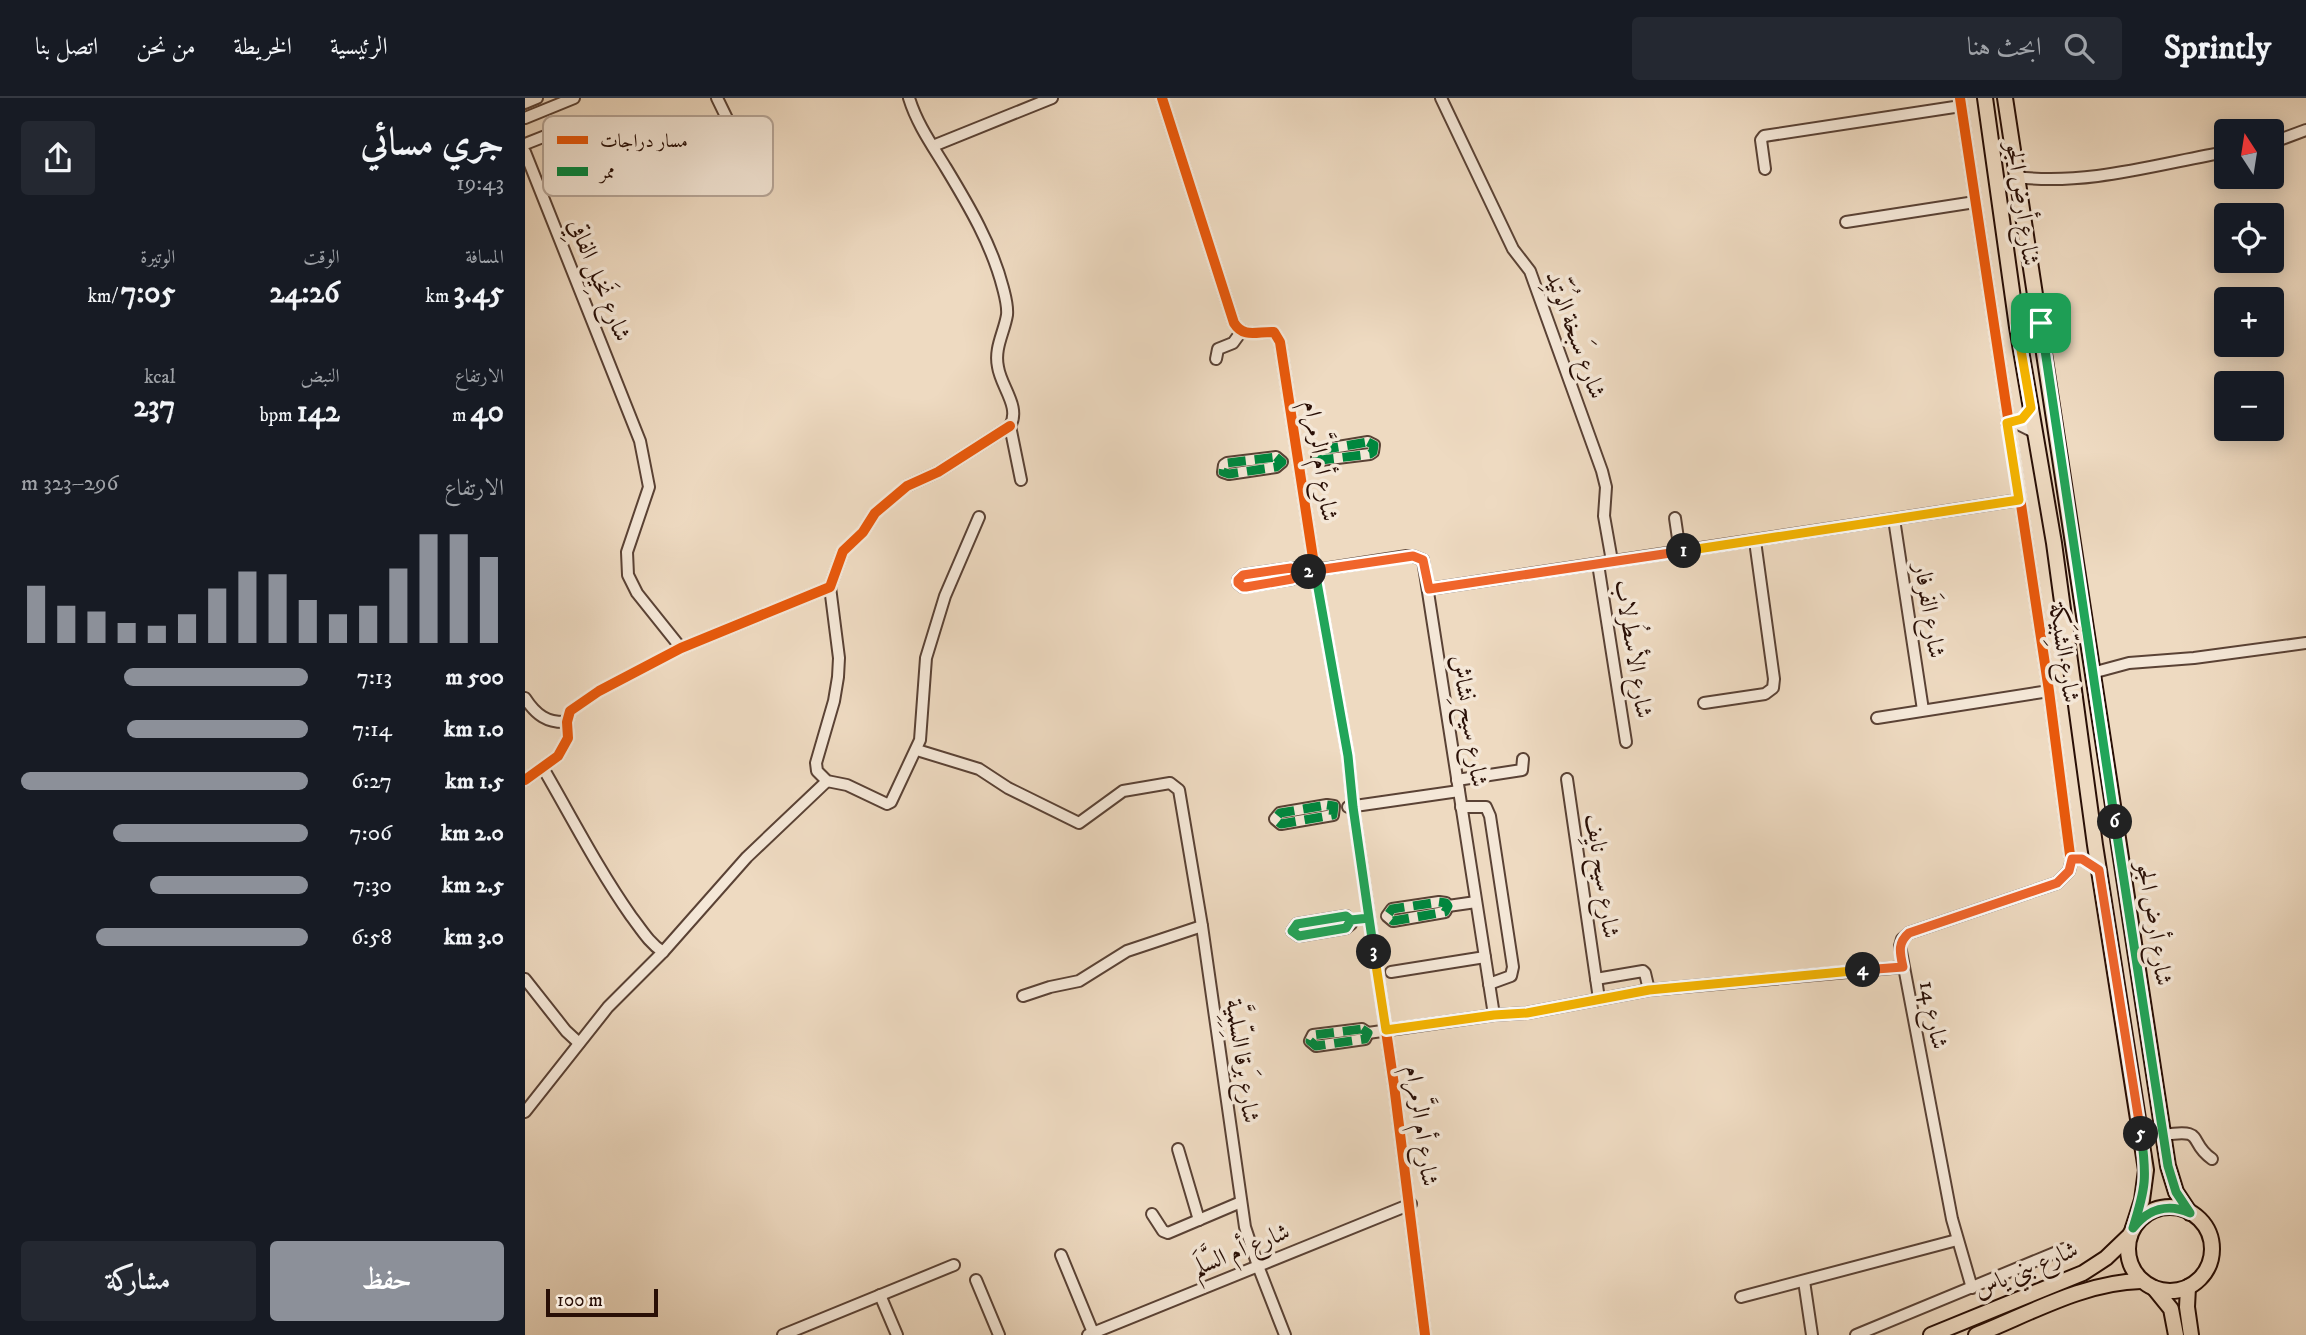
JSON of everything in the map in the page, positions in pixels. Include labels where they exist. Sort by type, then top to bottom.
[{"type":"main road","name":"شارع أرض الجو","points":[[1985,98],[2017,327],[2055,543],[2095,845],[2146,1170],[2142,1200],[2132,1231]]},
{"type":"main road","name":"شارع أرض الجو","points":[[2005,98],[2164,1135],[2172,1180],[2176,1192],[2190,1213]]},
{"type":"main road","points":[[2017,327],[2022,319],[2028,316],[2034,316],[2041,323]]},
{"type":"main road","points":[[2055,543],[2064,553],[2074,549]]},
{"type":"main road","points":[[2148,1285],[2177,1291],[2188,1287],[2205,1272],[2212,1250],[2206,1228],[2190,1213],[2163,1208],[2146,1215],[2132,1231],[2127,1246],[2133,1271],[2171,1309],[2176,1335]]},
{"type":"main road","name":"شارع بني ياس","points":[[1931,1335],[2083,1273],[2106,1258],[2132,1231]]},
{"type":"main road","name":"شارع بني ياس","points":[[1976,1335],[2085,1290],[2115,1283],[2148,1285]]},
{"type":"main road","points":[[2188,1287],[2187,1307],[2191,1335]]},
{"type":"street","points":[[525,103],[537,98]]},
{"type":"street","points":[[525,118],[574,98]]},
{"type":"street","points":[[717,98],[726,116]]},
{"type":"street","points":[[909,98],[917,122],[972,210],[1003,286],[1007,315],[998,342],[997,362],[1000,381],[1015,410],[1015,417],[1010,426],[932,476],[907,486],[882,506],[863,532],[843,551],[830,587],[839,658],[838,677],[834,701],[815,763],[817,771],[827,781],[847,785],[887,804],[891,802],[917,750],[924,704],[926,658],[945,596],[979,517]]},
{"type":"street","points":[[933,146],[1052,98]]},
{"type":"street","points":[[1162,98],[1232,318],[1241,332],[1233,343],[1218,349],[1216,359]]},
{"type":"street","name":"شارع سَبخة الوُتَيِّد","points":[[1441,98],[1513,249],[1530,271],[1604,478],[1604,516],[1612,561]]},
{"type":"street","points":[[1765,169],[1761,140],[1764,136],[1960,102]]},
{"type":"street","name":"شارع الشِّبَيكة","points":[[1960,102],[2011,423],[2019,500],[2077,859]]},
{"type":"street","points":[[2284,138],[2306,130]]},
{"type":"street","points":[[525,144],[543,137]]},
{"type":"street","name":"شارع نَخِيل الفاقِي","points":[[525,152],[640,441],[649,487],[627,552],[628,575],[637,593],[681,648]]},
{"type":"street","points":[[2017,177],[2053,180],[2081,178],[2214,154]]},
{"type":"street","points":[[1846,222],[1975,202]]},
{"type":"street","name":"شارع أم الرَّمرام","points":[[1241,332],[1246,334],[1270,331],[1278,335],[1315,571],[1348,756],[1353,807],[1411,1204],[1424,1335]]},
{"type":"street","points":[[2011,423],[2027,415],[2031,408]]},
{"type":"street","points":[[2011,423],[2036,433]]},
{"type":"street","points":[[1010,426],[1021,480]]},
{"type":"street","points":[[1282,462],[1276,457],[1227,463],[1222,468],[1225,474],[1229,474],[1276,467],[1282,462],[1316,455]]},
{"type":"street","points":[[1429,589],[2019,500]]},
{"type":"street","points":[[1675,518],[1680,552]]},
{"type":"street","name":"شارع الفَرفار","points":[[1894,519],[1923,710]]},
{"type":"street","points":[[1704,704],[1765,694],[1773,688],[1755,541]]},
{"type":"street","name":"شارع سيح نِشاش","points":[[1297,573],[1295,578],[1246,587],[1238,583],[1243,575],[1291,568],[1297,573],[1413,556],[1423,560],[1494,1015]]},
{"type":"street","name":"شارع الأسطُرلاب","points":[[1598,564],[1626,742]]},
{"type":"street","points":[[525,780],[558,756],[568,738],[567,722],[574,707],[620,678],[681,648],[830,587]]},
{"type":"street","points":[[2092,673],[2129,663],[2194,659],[2306,643]]},
{"type":"street","points":[[1877,718],[2049,691]]},
{"type":"street","points":[[525,698],[544,718],[554,722],[567,722]]},
{"type":"street","name":"شارع بَرقا السِّلِمِيَّة","points":[[917,750],[979,769],[1008,788],[1079,823],[1123,791],[1163,783],[1176,786],[1181,797],[1202,926],[1245,1227],[1285,1335]]},
{"type":"street","points":[[1335,809],[1333,815],[1293,822],[1281,824],[1275,819],[1280,813],[1331,805],[1335,809],[1353,807],[1458,785],[1486,770],[1522,770],[1523,760]]},
{"type":"street","points":[[543,768],[619,900],[648,939],[663,952]]},
{"type":"street","name":"شارع سيح نايِف","points":[[1567,779],[1599,999]]},
{"type":"street","points":[[525,1112],[608,1007],[663,952],[747,857],[827,781]]},
{"type":"street","points":[[1461,807],[1483,806],[1490,816],[1513,967],[1508,979],[1489,984]]},
{"type":"street","points":[[2095,845],[2077,859],[2099,870]]},
{"type":"street","name":"شارع 14","points":[[1972,1288],[1957,1240],[1900,946],[1902,939],[1909,933],[2057,883],[2077,859]]},
{"type":"street","points":[[1351,920],[1346,928],[1299,936],[1292,931],[1297,924],[1346,916],[1351,920],[1387,916],[1392,909],[1439,902],[1448,906],[1476,902]]},
{"type":"street","points":[[1023,996],[1079,981],[1127,951],[1202,926]]},
{"type":"street","points":[[1391,972],[1485,957]]},
{"type":"street","points":[[1368,1032],[1527,1013],[1649,990],[1903,967]]},
{"type":"street","points":[[1596,979],[1643,971],[1649,990]]},
{"type":"street","points":[[525,979],[566,1031],[579,1043]]},
{"type":"street","points":[[2164,1135],[2182,1132],[2192,1135],[2203,1152],[2212,1158]]},
{"type":"street","points":[[1178,1149],[1199,1220]]},
{"type":"street","points":[[1152,1214],[1166,1233],[1241,1202]]},
{"type":"street","name":"شارع أم السَّلَم","points":[[1091,1334],[1411,1204]]},
{"type":"street","points":[[1741,1297],[1957,1240]]},
{"type":"street","points":[[1856,1335],[2064,1249]]},
{"type":"street","points":[[1061,1255],[1091,1334]]},
{"type":"street","points":[[783,1335],[954,1265]]},
{"type":"street","points":[[976,1280],[999,1335]]},
{"type":"street","points":[[1804,1281],[1812,1335]]},
{"type":"street","points":[[880,1295],[897,1335]]},
{"type":"marked path","points":[[1368,442],[1374,445],[1370,454],[1321,460],[1317,458],[1320,450],[1368,442]]},
{"type":"marked path","points":[[1276,457],[1282,462],[1276,467],[1229,474],[1223,472],[1227,463],[1276,457]]},
{"type":"marked path","points":[[1292,568],[1297,573],[1292,579],[1243,587],[1238,583],[1243,575],[1292,568]]},
{"type":"marked path","points":[[1327,805],[1334,806],[1333,815],[1281,824],[1275,819],[1280,813],[1327,805]]},
{"type":"marked path","points":[[1439,902],[1448,906],[1445,912],[1393,921],[1387,916],[1392,909],[1439,902]]},
{"type":"marked path","points":[[1346,916],[1351,924],[1346,928],[1299,936],[1292,931],[1297,924],[1346,916]]},
{"type":"marked path","points":[[1362,1029],[1368,1033],[1365,1039],[1316,1046],[1310,1041],[1313,1035],[1362,1029]]},
{"type":"cycle path","points":[[1162,98],[1234,323],[1247,333],[1274,332],[1280,342],[1315,571],[1348,756],[1353,807],[1394,1085],[1425,1335]]},
{"type":"cycle path","points":[[1960,98],[2049,691],[2070,855],[2072,859],[2082,859],[2099,870]]},
{"type":"cycle path","points":[[525,780],[558,756],[568,738],[567,722],[570,711],[599,691],[681,648],[830,587],[843,551],[863,532],[875,513],[907,486],[938,472],[1010,426]]},
{"type":"route","points":[[2041,323],[2034,316],[2028,316],[2024,317],[2017,327],[2031,408],[2022,419],[2007,423],[2019,500],[1429,589],[1425,564],[1419,557],[1413,556],[1297,573],[1291,568],[1240,577],[1238,583],[1243,587],[1292,579],[1297,573],[1315,571],[1348,756],[1369,918],[1351,920],[1346,916],[1297,924],[1292,931],[1294,934],[1299,936],[1346,928],[1351,924],[1351,920],[1369,918],[1386,1030],[1527,1013],[1649,990],[1903,967],[1900,946],[1902,939],[1909,933],[2057,883],[2066,876],[2072,859],[2082,859],[2099,870],[2146,1170],[2146,1184],[2133,1228],[2154,1210],[2172,1208],[2190,1213],[2176,1192],[2168,1166],[2041,323]]}]
